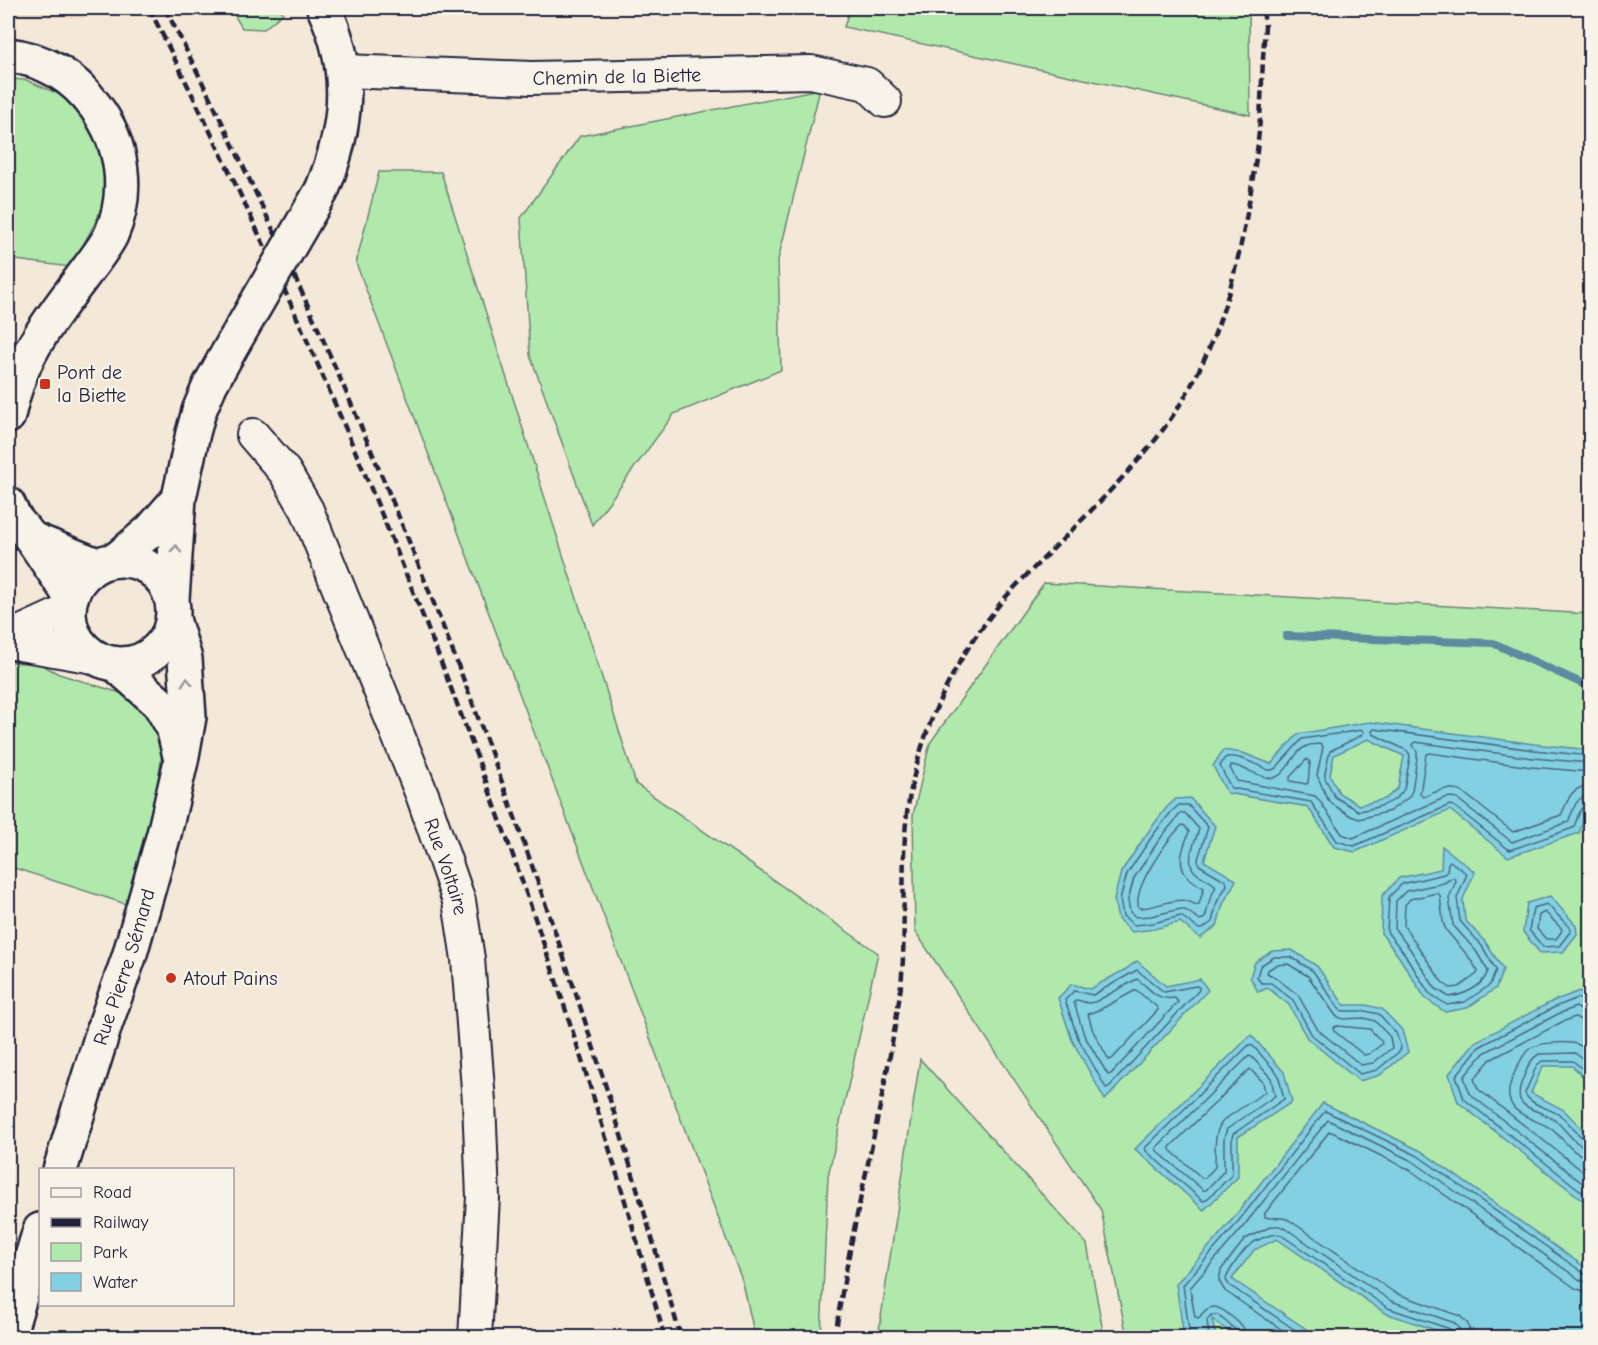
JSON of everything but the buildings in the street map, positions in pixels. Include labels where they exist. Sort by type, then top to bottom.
[{"type":"main road","points":[[179,498],[152,530],[107,562],[85,573],[76,584],[70,604],[70,624],[83,648],[104,660],[130,663],[146,658],[159,648],[168,635],[173,609],[179,498],[199,411],[210,385],[322,190],[333,164],[343,111],[343,70],[338,45],[324,8]]},
{"type":"main road","points":[[8,55],[43,64],[61,73],[85,93],[111,130],[120,159],[122,190],[117,218],[110,236],[101,252],[39,336],[17,383],[8,416]]},
{"type":"main road","points":[[8,504],[15,519],[32,539],[70,604]]},
{"type":"main road","points":[[32,539],[107,562],[132,560],[146,565],[158,574],[167,586],[173,609]]},
{"type":"main road","name":"Rue Pierre Sémard","points":[[61,1168],[105,1025],[129,957],[164,834],[181,761],[189,717],[185,659],[173,609]]},
{"type":"main road","name":"Rue Pierre Sémard","points":[[104,660],[159,703],[173,727],[181,761]]},
{"type":"main road","points":[[8,1337],[39,1233]]},
{"type":"street","name":"Chemin de la Biette","points":[[343,70],[532,78],[811,72],[867,84],[885,101]]},
{"type":"street","name":"Rue Voltaire","points":[[253,435],[285,472],[307,510],[423,797],[459,901],[468,959],[479,1102],[483,1197],[475,1338]]},
{"type":"street","points":[[8,638],[70,604]]},
{"type":"street","points":[[8,642],[104,660]]},
{"type":"shaded area","points":[[8,8],[79,8],[84,18],[8,16]]},
{"type":"green space","points":[[230,8],[280,8],[283,13],[264,29],[242,28]]},
{"type":"green space","points":[[850,8],[1249,8],[1250,115],[844,27]]},
{"type":"green space","points":[[8,79],[26,80],[75,101],[107,150],[107,201],[71,267],[8,259]]},
{"type":"green space","points":[[820,89],[778,260],[781,370],[674,414],[592,525],[530,355],[521,218],[580,136]]},
{"type":"green space","points":[[379,172],[441,172],[636,784],[878,953],[828,1176],[821,1337],[755,1337],[743,1283],[356,263]]},
{"type":"green space","points":[[1044,583],[1590,614],[1590,1337],[1127,1337],[1101,1210],[915,931],[913,815],[930,743]]},
{"type":"green space","points":[[8,662],[40,664],[59,674],[127,695],[167,720],[157,787],[129,905],[8,866]]},
{"type":"green space","points":[[920,1059],[1087,1244],[1104,1337],[878,1337]]},
{"type":"water","points":[[1370,722],[1590,750],[1590,802],[1579,833],[1508,857],[1450,810],[1355,852],[1334,847],[1308,807],[1227,793],[1213,766],[1223,750],[1243,753],[1271,764],[1298,734]],"holes":[[[1368,739],[1404,756],[1398,788],[1385,799],[1359,805],[1339,793],[1330,775],[1334,755]]]},
{"type":"water","points":[[1190,798],[1215,826],[1204,861],[1236,880],[1223,904],[1217,926],[1200,938],[1180,922],[1132,932],[1118,919],[1114,899],[1121,872],[1167,807],[1176,799]]},
{"type":"water","points":[[1442,846],[1475,872],[1463,899],[1465,920],[1486,943],[1503,969],[1496,988],[1467,1008],[1445,1012],[1425,998],[1381,933],[1382,896],[1399,878],[1441,869]]},
{"type":"water","points":[[1550,896],[1576,925],[1577,934],[1563,952],[1540,953],[1523,932],[1527,903]]},
{"type":"water","points":[[1292,950],[1317,966],[1344,1005],[1366,1005],[1382,1009],[1402,1030],[1408,1052],[1380,1075],[1359,1081],[1307,1038],[1289,1005],[1268,988],[1258,992],[1250,977],[1255,962],[1272,951]]},
{"type":"water","points":[[1137,961],[1166,986],[1200,979],[1208,990],[1105,1100],[1072,1040],[1058,998],[1072,984],[1090,989]]},
{"type":"water","points":[[1580,991],[1590,1001],[1590,1083],[1572,1066],[1543,1066],[1531,1093],[1564,1110],[1590,1137],[1590,1206],[1458,1102],[1449,1074],[1475,1042],[1553,1001]]},
{"type":"water","points":[[1251,1035],[1284,1072],[1292,1102],[1238,1137],[1238,1177],[1204,1210],[1135,1149]]},
{"type":"water","points":[[1323,1103],[1421,1151],[1590,1271],[1590,1337],[1456,1337],[1385,1313],[1277,1239],[1254,1250],[1232,1279],[1318,1337],[1236,1337],[1212,1319],[1216,1337],[1184,1337],[1176,1284],[1228,1225]]},
{"type":"waterway","points":[[1286,636],[1493,643],[1590,687]]},
{"type":"railway","points":[[149,8],[199,108],[294,311],[425,621],[504,831],[548,957],[609,1146],[665,1338]]},
{"type":"railway","points":[[165,8],[221,120],[326,345],[423,575],[512,808],[553,926],[635,1182],[681,1338]]},
{"type":"railway","points":[[835,1338],[900,993],[906,820],[911,788],[924,741],[947,686],[984,624],[1012,590],[1141,457],[1165,428],[1185,397],[1201,365],[1216,332],[1227,298],[1237,263],[1251,190],[1260,112],[1265,26],[1263,8]]},
{"type":"place","name":"Pont de la Biette","points":[[45,384]]},
{"type":"place","name":"Atout Pains","points":[[171,978]]}]
